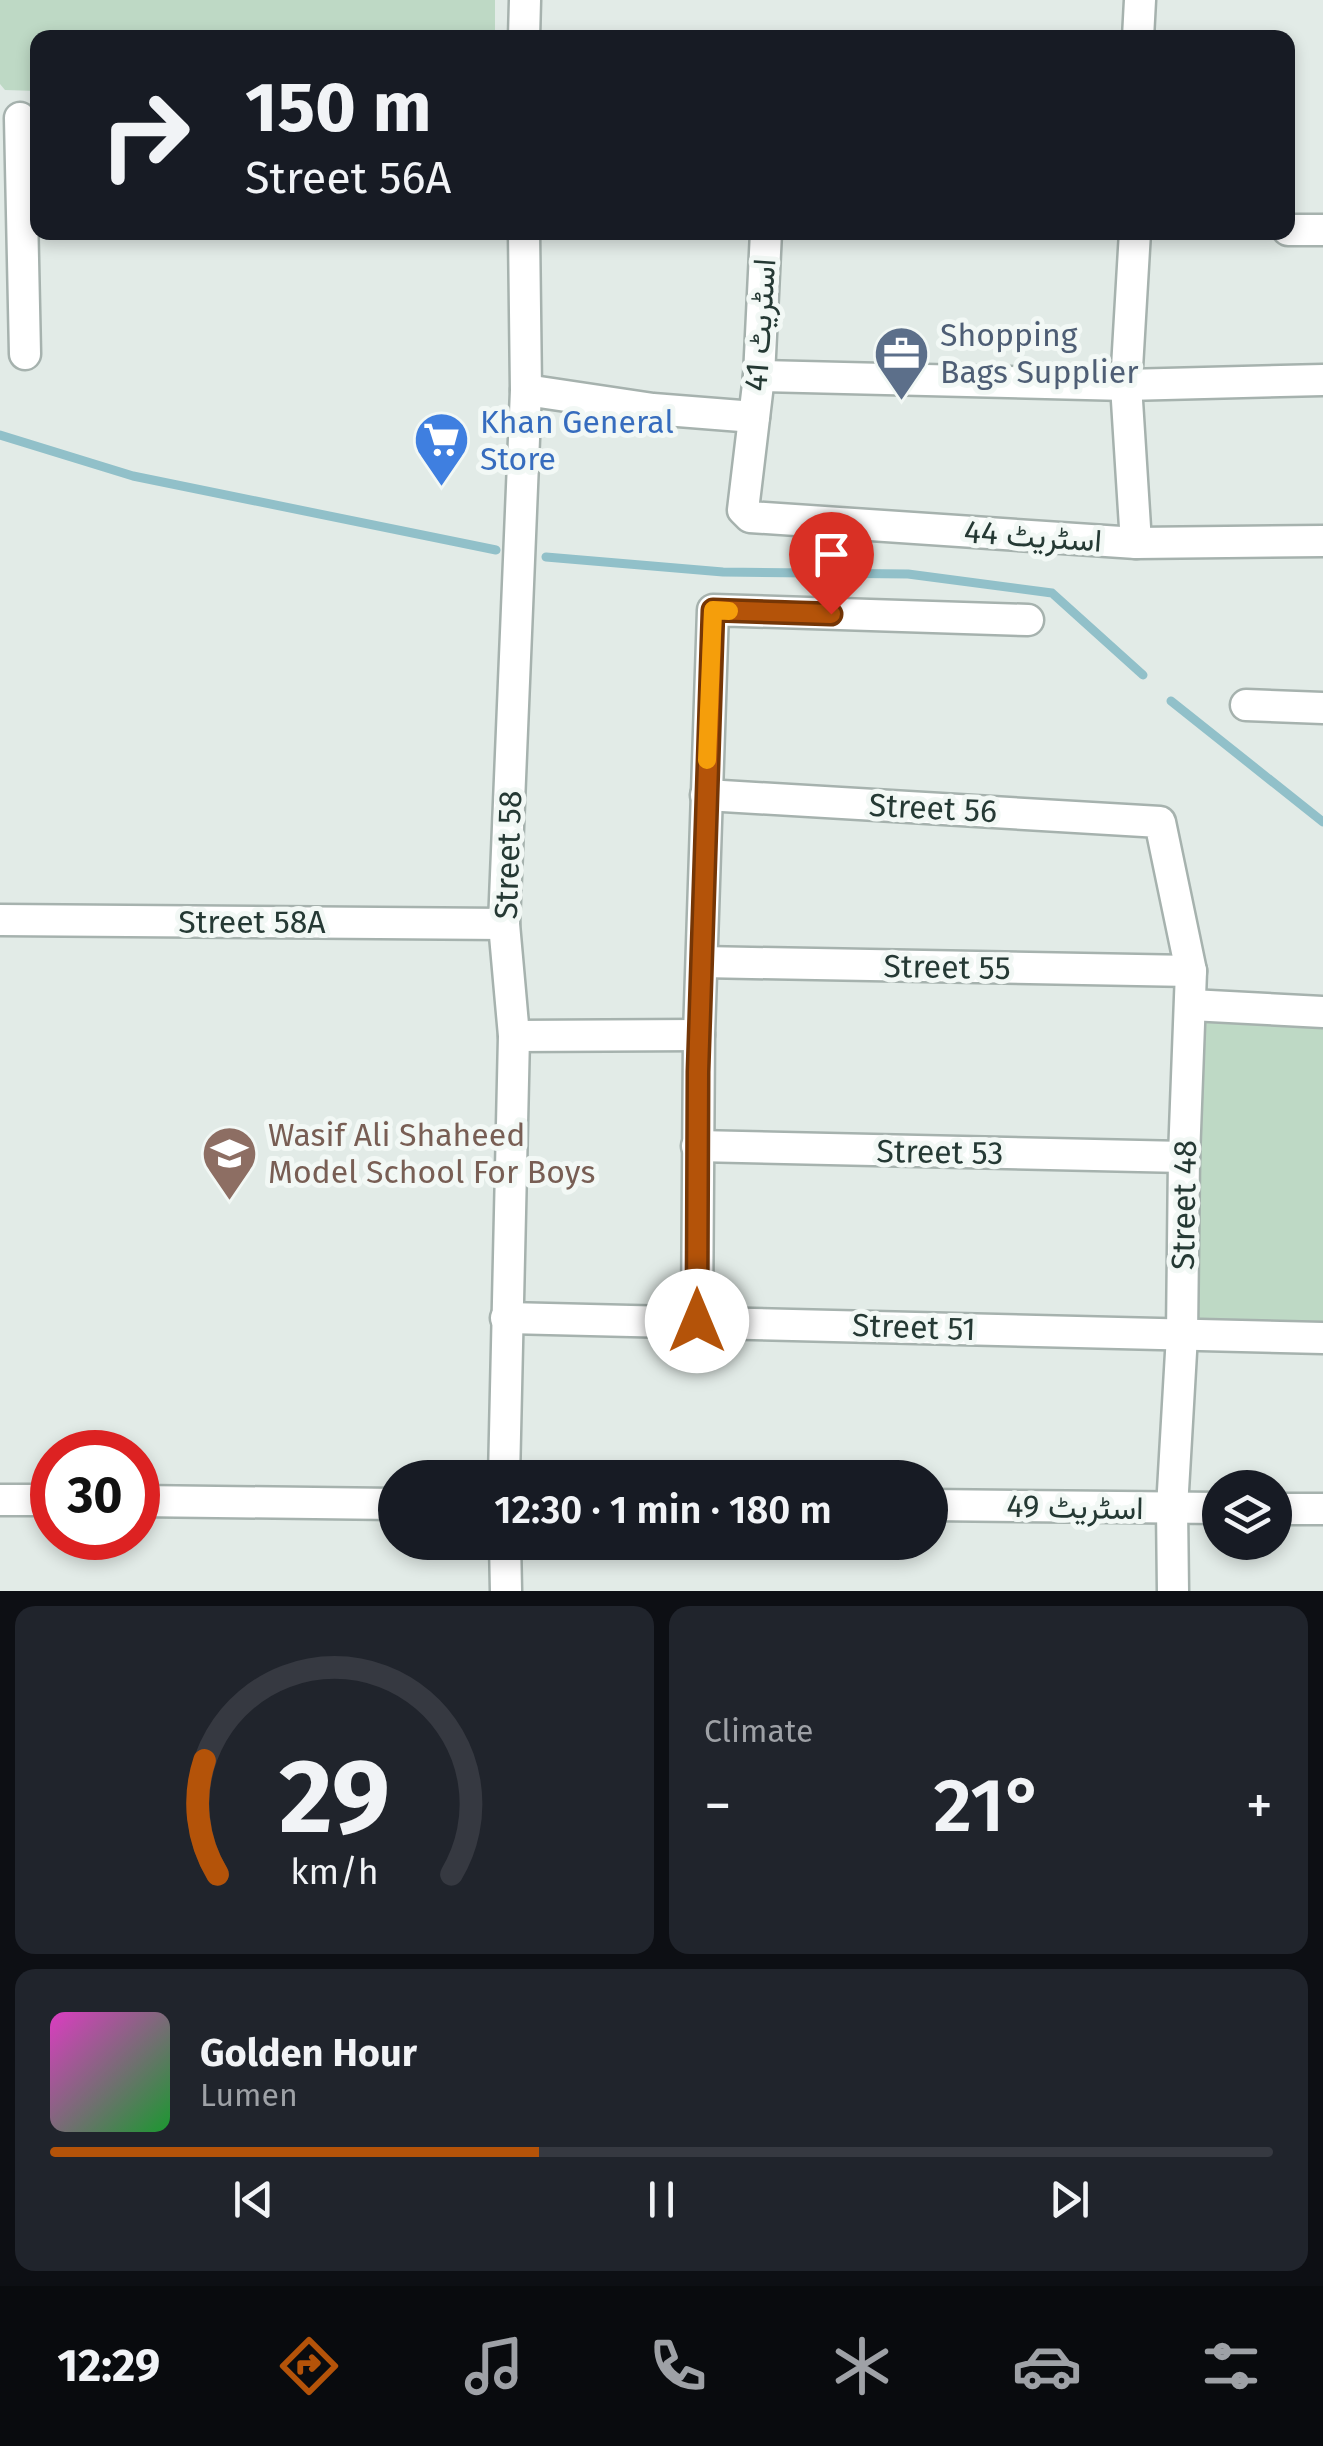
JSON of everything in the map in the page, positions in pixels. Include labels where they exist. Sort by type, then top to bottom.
[{"type":"street","points":[[524,30],[525,0]]},
{"type":"street","points":[[1138,30],[1140,0]]},
{"type":"street","points":[[19,118],[25,354]]},
{"type":"street","points":[[1295,230],[1323,230]]},
{"type":"street","name":"Street 58","points":[[504,1460],[514,1036],[504,924],[526,390],[524,240]]},
{"type":"street","name":"اسٹریٹ 41","points":[[745,514],[759,376],[766,240]]},
{"type":"street","points":[[1135,240],[1126,385],[1136,543]]},
{"type":"street","points":[[759,376],[1126,385],[1323,380]]},
{"type":"street","points":[[526,390],[653,409],[754,417]]},
{"type":"street","name":"اسٹریٹ 44","points":[[745,514],[1136,543],[1323,541]]},
{"type":"street","points":[[697,1321],[699,1035],[713,610],[1028,620]]},
{"type":"street","points":[[1246,705],[1323,708]]},
{"type":"street","name":"Street 56","points":[[706,795],[1160,822]]},
{"type":"street","name":"Street 48","points":[[1160,822],[1192,971],[1182,1335],[1172,1508],[1174,1591]]},
{"type":"street","name":"Street 58A","points":[[0,920],[504,924]]},
{"type":"street","name":"Street 55","points":[[702,962],[1192,971]]},
{"type":"street","points":[[1191,1005],[1323,1012]]},
{"type":"street","points":[[514,1036],[699,1035]]},
{"type":"street","name":"Street 53","points":[[697,1146],[1184,1158]]},
{"type":"street","name":"Street 51","points":[[506,1318],[1323,1338]]},
{"type":"street","points":[[0,1500],[30,1500]]},
{"type":"street","points":[[160,1501],[378,1504]]},
{"type":"street","name":"اسٹریٹ 49","points":[[948,1506],[1202,1508]]},
{"type":"street","points":[[1292,1509],[1323,1509]]},
{"type":"street","points":[[505,1560],[506,1591]]},
{"type":"green space","points":[[0,0],[495,0],[495,30],[30,30],[30,91],[5,90],[0,84]]},
{"type":"green space","points":[[1202,1018],[1323,1021],[1323,1324],[1193,1321]]},
{"type":"waterway","points":[[0,435],[133,476],[496,550]]},
{"type":"waterway","points":[[546,557],[723,572],[908,574],[1052,593],[1143,675]]},
{"type":"waterway","points":[[1171,701],[1323,822]]},
{"type":"slow traffic","points":[[707,760],[713,610],[729,611]]},
{"type":"place","name":"Shopping Bags Supplier","points":[[901,402]]},
{"type":"place","name":"Khan General Store","points":[[441,489]]},
{"type":"place","name":"Wasif Ali Shaheed Model School For Boys","points":[[229,1202]]},
{"type":"route","points":[[697,1321],[698,1072],[713,610],[831,614]]}]
